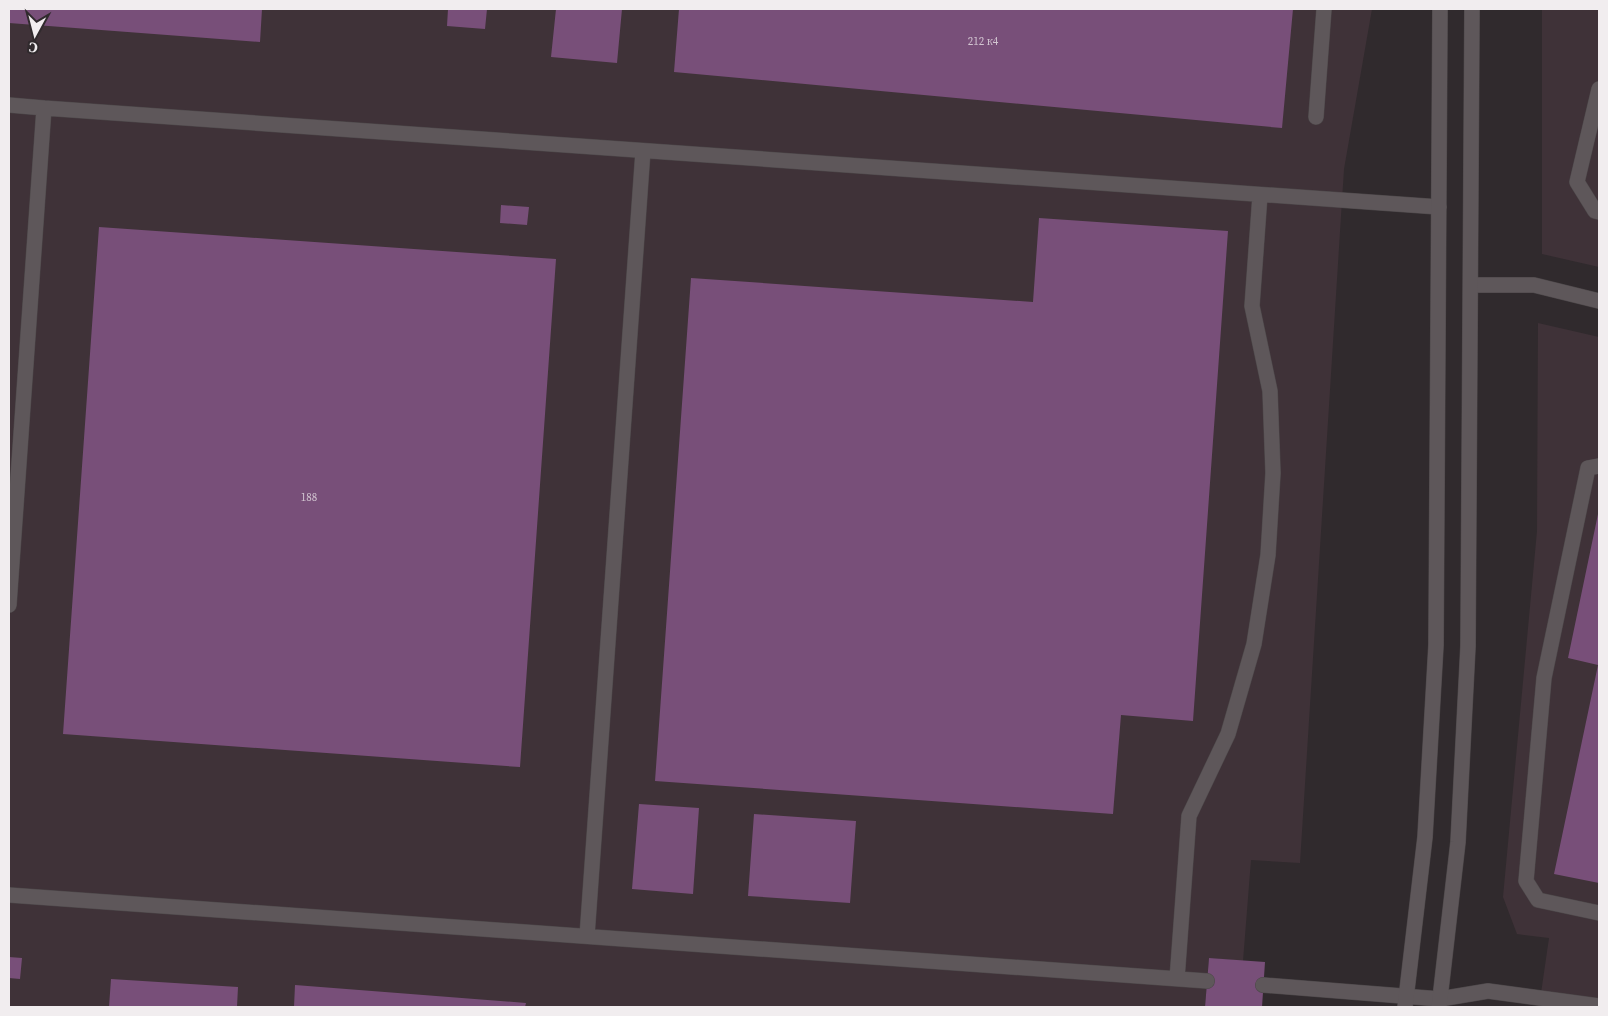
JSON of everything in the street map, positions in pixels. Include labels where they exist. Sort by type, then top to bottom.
[{"type":"main road","points":[[1316,117],[1324,9]]},
{"type":"main road","points":[[1406,1001],[1424,837],[1436,645],[1440,9]]},
{"type":"main road","points":[[1439,1003],[1458,842],[1468,646],[1472,9]]},
{"type":"main road","points":[[1599,89],[1577,182],[1595,211],[1599,212]]},
{"type":"main road","points":[[9,105],[1439,207]]},
{"type":"main road","points":[[9,605],[44,108]]},
{"type":"main road","points":[[587,936],[643,151]]},
{"type":"main road","points":[[1177,978],[1189,816],[1228,734],[1254,644],[1268,555],[1273,473],[1270,391],[1252,306],[1260,195]]},
{"type":"main road","points":[[1471,285],[1534,285],[1599,301]]},
{"type":"main road","points":[[1599,466],[1588,468],[1544,678],[1526,881],[1538,900],[1599,913]]},
{"type":"main road","points":[[9,896],[1207,981]]},
{"type":"main road","points":[[1263,985],[1439,1003],[1488,991],[1570,1005],[1599,1006]]},
{"type":"shaded area","points":[[9,9],[1372,9],[1344,169],[1300,863],[1251,860],[1243,961],[1209,958],[1205,1007],[9,1007]]},
{"type":"shaded area","points":[[1542,9],[1599,9],[1599,267],[1542,254]]},
{"type":"shaded area","points":[[1538,323],[1599,337],[1599,1007],[1539,1007],[1549,938],[1517,934],[1503,897],[1537,531]]},
{"type":"building","points":[[9,9],[262,9],[260,42],[9,23]]},
{"type":"building","points":[[448,9],[487,9],[485,29],[447,26]]},
{"type":"building","points":[[556,9],[622,9],[617,63],[551,57]]},
{"type":"building","points":[[679,9],[1293,9],[1282,128],[674,72]]},
{"type":"building","points":[[501,205],[529,207],[527,225],[500,223]]},
{"type":"building","points":[[1039,218],[1228,231],[1193,721],[1121,715],[1113,814],[655,781],[691,278],[1033,302]]},
{"type":"building","points":[[99,227],[556,259],[520,767],[63,734]]},
{"type":"building","points":[[1598,514],[1599,883],[1554,874],[1598,665],[1568,658]]},
{"type":"building","points":[[639,804],[699,808],[693,894],[632,889]]},
{"type":"building","points":[[754,814],[856,821],[850,903],[748,896]]},
{"type":"building","points":[[9,957],[22,958],[20,979],[9,978]]},
{"type":"building","points":[[1209,958],[1265,962],[1262,1007],[1205,1007]]},
{"type":"building","points":[[111,979],[238,987],[237,1007],[109,1007]]},
{"type":"building","points":[[295,985],[526,1003],[525,1007],[294,1007]]}]
